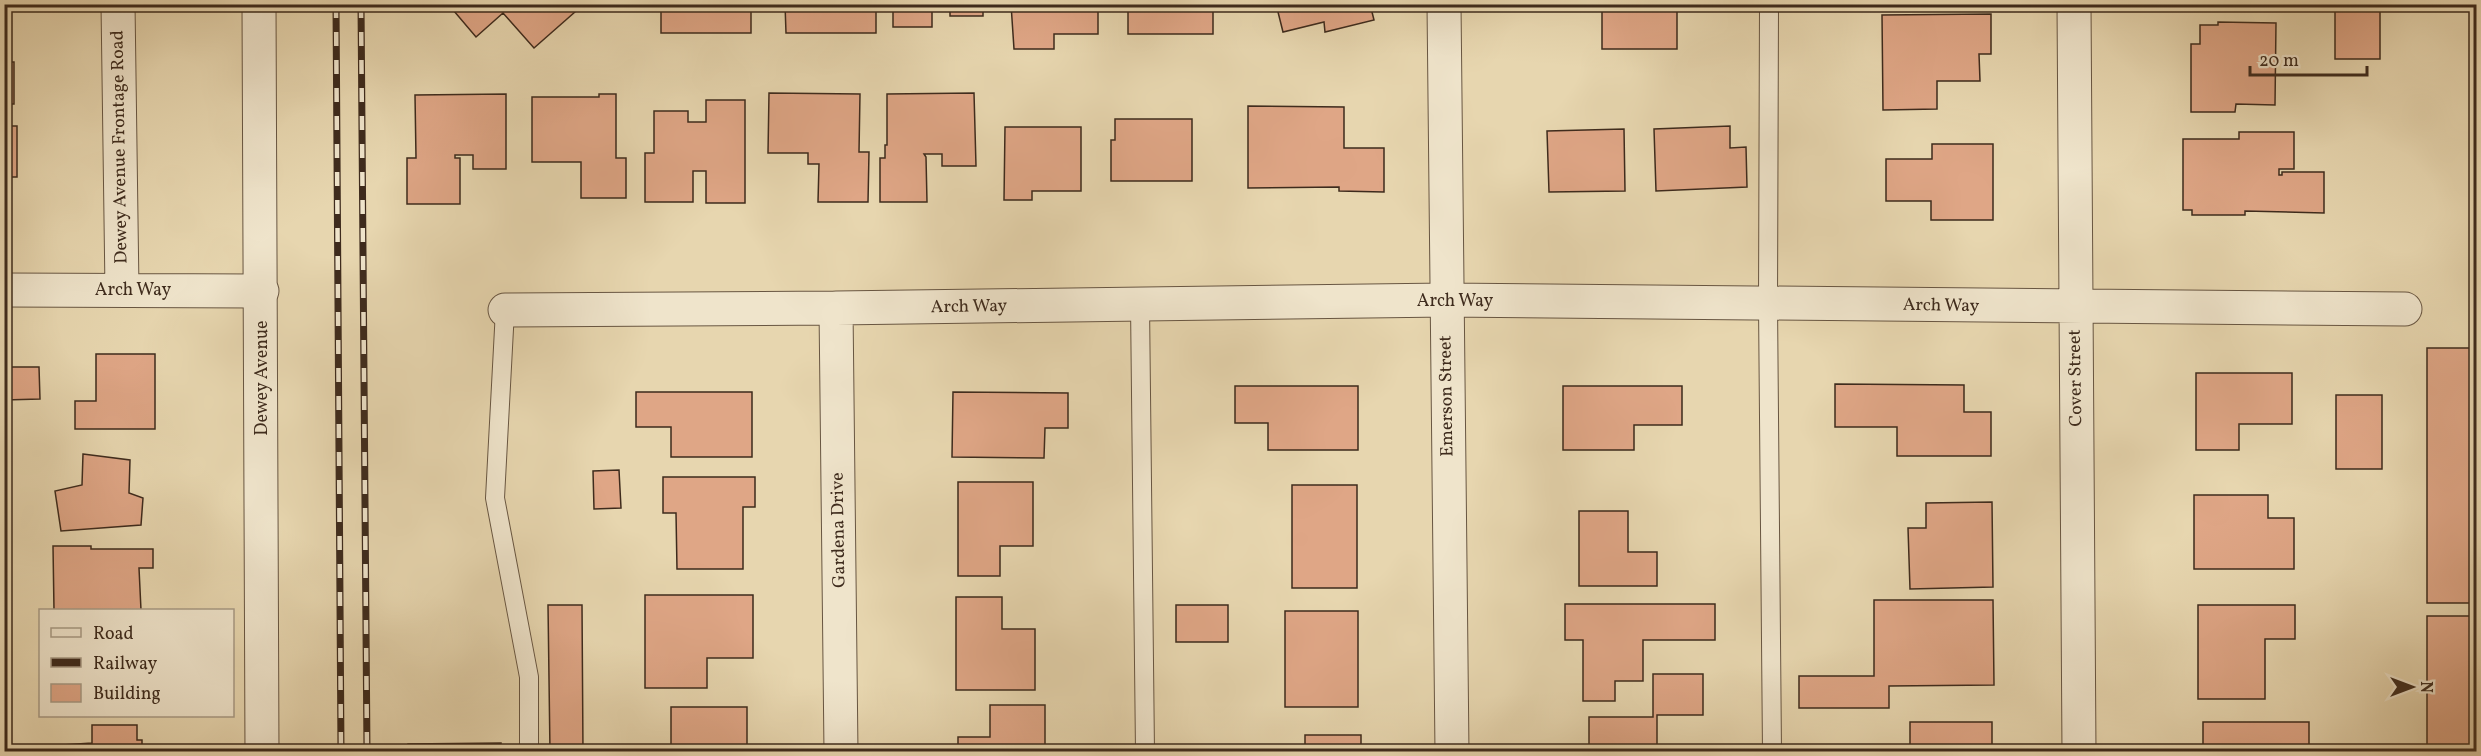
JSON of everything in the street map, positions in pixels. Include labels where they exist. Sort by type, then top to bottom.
[{"type":"street","name":"Dewey Avenue Frontage Road","points":[[118,4],[122,290]]},
{"type":"street","name":"Dewey Avenue","points":[[259,4],[262,291],[262,752]]},
{"type":"street","name":"Emerson Street","points":[[1444,4],[1452,752]]},
{"type":"street","name":"Cover Street","points":[[2074,4],[2079,752]]},
{"type":"street","name":"Arch Way","points":[[4,290],[262,291]]},
{"type":"street","name":"Arch Way","points":[[505,310],[836,309],[1446,300],[2405,309]]},
{"type":"street","name":"Gardena Drive","points":[[836,309],[841,752]]},
{"type":"lane","points":[[1769,4],[1768,304],[1772,752]]},
{"type":"lane","points":[[1140,304],[1145,752]]},
{"type":"lane","points":[[505,310],[495,498],[529,677],[530,752]]},
{"type":"building","points":[[448,4],[584,4],[534,48],[503,13],[476,37]]},
{"type":"building","points":[[661,4],[751,4],[751,33],[661,33]]},
{"type":"building","points":[[785,4],[876,4],[876,33],[786,33]]},
{"type":"building","points":[[893,4],[932,4],[932,27],[893,27]]},
{"type":"building","points":[[950,4],[983,4],[983,16],[950,16]]},
{"type":"building","points":[[1011,4],[1098,4],[1098,34],[1054,34],[1054,49],[1014,49]]},
{"type":"building","points":[[1128,4],[1213,4],[1213,34],[1128,34]]},
{"type":"building","points":[[1276,4],[1370,4],[1374,20],[1325,32],[1324,22],[1283,32]]},
{"type":"building","points":[[1590,4],[1677,4],[1677,49],[1602,49],[1602,7]]},
{"type":"building","points":[[2335,10],[2380,11],[2380,59],[2335,59]]},
{"type":"building","points":[[1991,14],[1991,54],[1979,54],[1980,81],[1937,81],[1937,109],[1883,110],[1882,15]]},
{"type":"building","points":[[2218,22],[2276,23],[2275,105],[2236,104],[2235,112],[2191,112],[2191,44],[2200,44],[2200,25],[2218,25]]},
{"type":"building","points":[[4,62],[14,62],[14,104],[4,104]]},
{"type":"building","points":[[769,93],[860,94],[859,152],[869,152],[868,202],[818,202],[819,164],[808,164],[808,153],[768,153]]},
{"type":"building","points":[[974,93],[976,166],[942,166],[942,154],[924,154],[926,157],[927,202],[880,202],[880,158],[885,158],[885,145],[887,145],[887,94]]},
{"type":"building","points":[[506,94],[506,169],[473,169],[473,155],[455,155],[455,158],[460,158],[460,204],[407,204],[407,158],[416,158],[415,95]]},
{"type":"building","points":[[599,94],[616,94],[616,158],[626,158],[626,198],[581,198],[581,162],[532,162],[532,97],[599,97]]},
{"type":"building","points":[[706,100],[745,100],[745,203],[706,203],[706,171],[693,171],[693,202],[645,202],[645,153],[654,153],[654,111],[688,111],[688,122],[706,122]]},
{"type":"building","points":[[1248,106],[1344,107],[1344,148],[1384,148],[1384,192],[1339,191],[1339,187],[1248,188]]},
{"type":"building","points":[[1115,119],[1192,119],[1192,181],[1111,181],[1111,140],[1115,140]]},
{"type":"building","points":[[4,126],[17,126],[17,177],[4,177]]},
{"type":"building","points":[[1730,126],[1730,148],[1746,147],[1747,187],[1656,191],[1654,129]]},
{"type":"building","points":[[1005,127],[1081,127],[1081,191],[1032,191],[1032,200],[1004,200]]},
{"type":"building","points":[[1624,129],[1625,191],[1549,192],[1547,131]]},
{"type":"building","points":[[2239,132],[2294,132],[2294,169],[2279,169],[2279,175],[2282,175],[2282,172],[2324,172],[2324,213],[2245,211],[2245,215],[2192,215],[2192,210],[2183,210],[2183,139],[2239,139]]},
{"type":"building","points":[[1932,144],[1993,144],[1993,220],[1931,220],[1931,201],[1886,201],[1886,159],[1932,159]]},
{"type":"building","points":[[2427,348],[2476,348],[2476,603],[2427,603]]},
{"type":"building","points":[[96,354],[155,354],[155,429],[75,429],[75,401],[96,401]]},
{"type":"building","points":[[4,367],[39,367],[40,399],[4,400]]},
{"type":"building","points":[[2196,373],[2292,373],[2292,424],[2239,424],[2239,450],[2196,450]]},
{"type":"building","points":[[1835,384],[1964,385],[1964,412],[1991,412],[1991,456],[1897,456],[1897,427],[1835,427]]},
{"type":"building","points":[[1235,386],[1358,386],[1358,450],[1268,450],[1268,423],[1235,423]]},
{"type":"building","points":[[1563,386],[1682,386],[1682,425],[1634,425],[1634,450],[1563,450]]},
{"type":"building","points":[[636,392],[752,392],[752,457],[671,457],[671,427],[636,427]]},
{"type":"building","points":[[953,392],[1068,393],[1068,428],[1045,428],[1044,458],[952,457]]},
{"type":"building","points":[[2336,395],[2382,395],[2382,469],[2336,469]]},
{"type":"building","points":[[83,454],[130,460],[129,493],[143,498],[141,525],[61,531],[55,491],[82,485]]},
{"type":"building","points":[[619,470],[621,508],[594,509],[593,471]]},
{"type":"building","points":[[663,477],[755,477],[755,507],[743,507],[743,569],[677,569],[676,513],[663,513]]},
{"type":"building","points":[[958,482],[1033,482],[1033,546],[1000,546],[1000,576],[958,576]]},
{"type":"building","points":[[1292,485],[1357,485],[1357,588],[1292,588]]},
{"type":"building","points":[[2194,495],[2268,495],[2268,518],[2294,518],[2294,569],[2194,569]]},
{"type":"building","points":[[1992,502],[1993,587],[1910,589],[1908,528],[1926,528],[1926,503]]},
{"type":"building","points":[[1579,511],[1628,511],[1628,552],[1657,552],[1657,586],[1579,586]]},
{"type":"building","points":[[53,546],[91,546],[91,549],[153,549],[153,568],[139,568],[141,609],[54,609]]},
{"type":"building","points":[[645,595],[753,595],[753,658],[707,658],[707,688],[645,688]]},
{"type":"building","points":[[956,597],[1002,597],[1002,629],[1035,629],[1035,690],[956,690]]},
{"type":"building","points":[[1874,600],[1993,600],[1994,685],[1889,686],[1889,708],[1799,708],[1799,676],[1874,676]]},
{"type":"building","points":[[1565,604],[1715,604],[1715,640],[1643,640],[1643,681],[1615,681],[1615,701],[1583,701],[1583,640],[1565,640]]},
{"type":"building","points":[[548,605],[582,605],[583,752],[550,752]]},
{"type":"building","points":[[1176,605],[1228,605],[1228,642],[1176,642]]},
{"type":"building","points":[[2198,605],[2295,605],[2295,639],[2265,639],[2265,699],[2198,699]]},
{"type":"building","points":[[1285,611],[1358,611],[1358,707],[1285,707]]},
{"type":"building","points":[[2427,616],[2476,616],[2476,752],[2427,752]]},
{"type":"building","points":[[1653,674],[1703,674],[1703,715],[1657,715],[1657,752],[1589,752],[1589,717],[1653,717]]},
{"type":"building","points":[[990,705],[1045,705],[1045,752],[958,752],[958,737],[990,737]]},
{"type":"building","points":[[671,707],[747,707],[747,752],[671,752]]},
{"type":"building","points":[[1910,722],[1992,722],[1992,752],[1910,752]]},
{"type":"building","points":[[2203,722],[2309,722],[2309,752],[2203,752]]},
{"type":"building","points":[[92,725],[137,725],[137,740],[142,740],[142,752],[63,752],[63,745],[92,743]]},
{"type":"building","points":[[1305,735],[1361,735],[1361,752],[1305,752]]},
{"type":"building","points":[[501,743],[501,752],[408,752],[408,744]]},
{"type":"railway","points":[[336,4],[341,752]]},
{"type":"railway","points":[[361,4],[367,752]]}]
